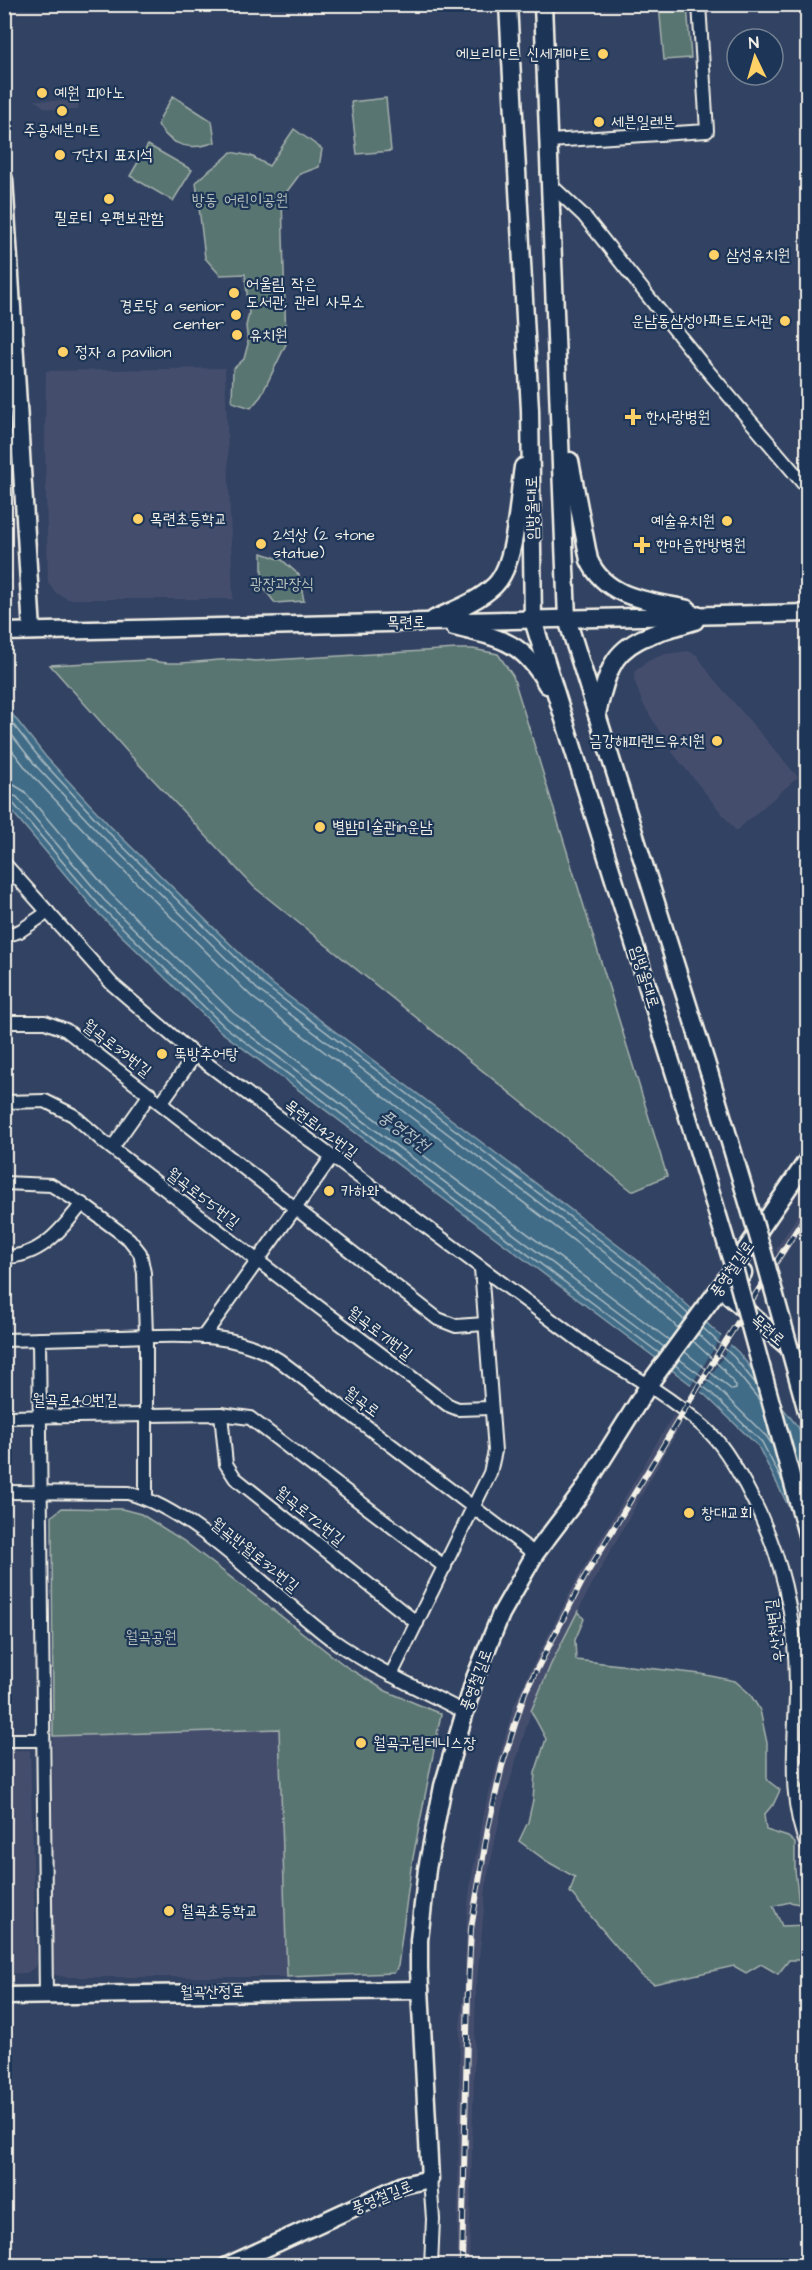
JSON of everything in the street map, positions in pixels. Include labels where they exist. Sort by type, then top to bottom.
[{"type":"main road","name":"임방울대로","points":[[508,4],[530,410],[533,620],[736,1275],[807,1538]]},
{"type":"main road","name":"임방울대로","points":[[543,4],[567,619],[709,1072],[764,1256],[807,1415]]},
{"type":"main road","points":[[4,179],[12,441],[32,631]]},
{"type":"main road","points":[[430,621],[486,592],[507,568],[530,410],[560,411],[589,560],[594,572],[602,581],[626,595],[714,615]]},
{"type":"main road","name":"목련로","points":[[4,632],[807,613]]},
{"type":"main road","points":[[597,714],[606,678],[612,665],[627,646],[644,637],[714,615]]},
{"type":"main road","points":[[430,621],[495,637],[521,650],[539,671],[563,716]]},
{"type":"main road","name":"풍영철길로","points":[[227,2265],[403,2185],[430,2179],[418,1958],[427,1869],[442,1786],[475,1678],[501,1614],[535,1554],[582,1492],[650,1384],[726,1289],[778,1219],[778,1203],[807,1160]]},
{"type":"main road","name":"목련로","points":[[726,1289],[807,1364]]},
{"type":"main road","name":"월곡산정로","points":[[4,1996],[420,1990]]},
{"type":"street","points":[[549,141],[707,130],[699,4]]},
{"type":"street","points":[[550,185],[584,216],[702,364],[807,489]]},
{"type":"street","name":"목련로142번길","points":[[4,863],[112,984],[195,1055],[600,1356],[650,1384]]},
{"type":"street","points":[[4,936],[20,931],[48,912]]},
{"type":"street","name":"월곡로39번길","points":[[4,1022],[45,1022],[66,1030],[165,1106]]},
{"type":"street","points":[[195,1055],[165,1106],[438,1319],[456,1326],[485,1324]]},
{"type":"street","points":[[111,1148],[150,1094]]},
{"type":"street","name":"월곡로55번길","points":[[4,1102],[45,1101],[73,1115],[111,1148],[258,1261]]},
{"type":"street","points":[[203,1337],[332,1158]]},
{"type":"street","points":[[4,1183],[51,1185],[82,1204],[129,1239],[140,1253],[144,1273],[146,1337],[146,1498]]},
{"type":"street","points":[[4,1257],[20,1256],[47,1244],[56,1237],[82,1204]]},
{"type":"street","name":"월곡로71번길","points":[[258,1261],[448,1405],[458,1409],[491,1408]]},
{"type":"street","points":[[391,1675],[490,1473],[495,1451],[481,1268]]},
{"type":"street","name":"월곡로","points":[[4,1340],[181,1335],[233,1340],[261,1348],[535,1554]]},
{"type":"street","points":[[39,1339],[46,1995]]},
{"type":"street","name":"우산천변길","points":[[650,1384],[706,1429],[725,1452],[756,1504],[772,1543],[786,1586],[792,1617],[796,1667],[795,1796],[797,1819],[807,1848]]},
{"type":"street","points":[[146,1416],[220,1414],[250,1418],[445,1568]]},
{"type":"street","name":"월곡로72번길","points":[[220,1414],[226,1464],[235,1478],[417,1623]]},
{"type":"street","name":"월곡로40번길","points":[[4,1417],[146,1416]]},
{"type":"street","name":"월곡반월로32번길","points":[[4,1492],[128,1493],[146,1498],[190,1524],[333,1640],[391,1675],[464,1712]]},
{"type":"street","points":[[4,1740],[43,1740]]},
{"type":"street","points":[[430,2179],[433,2219],[431,2265]]},
{"type":"shaded area","points":[[35,100],[79,102],[78,110],[45,108]]},
{"type":"shaded area","name":"목련초등학교","points":[[225,368],[233,599],[68,599],[56,593],[48,583],[46,371]]},
{"type":"shaded area","name":"금강해피랜드유치원","points":[[688,651],[697,655],[712,677],[798,777],[736,831],[672,752],[673,747],[661,734],[642,702],[634,679],[635,671],[648,661],[665,654]]},
{"type":"shaded area","points":[[807,1200],[807,1222],[783,1258],[775,1251]]},
{"type":"shaded area","points":[[673,1415],[682,1423],[592,1584],[541,1685],[502,1808],[487,1879],[476,1990],[469,2265],[457,2266],[460,2027],[467,1913],[486,1804],[514,1705],[525,1681],[577,1579]]},
{"type":"shaded area","name":"월곡초등학교","points":[[279,1729],[287,1977],[65,1977],[52,1974],[53,1736]]},
{"type":"shaded area","points":[[30,1750],[36,1966],[27,1973],[5,1974],[5,1751]]},
{"type":"green space","points":[[659,5],[687,5],[691,58],[664,60]]},
{"type":"green space","points":[[173,96],[212,121],[215,142],[198,146],[183,145],[163,132],[158,125]]},
{"type":"green space","points":[[386,98],[391,151],[357,154],[351,102]]},
{"type":"green space","name":"방동 어린이공원","points":[[294,129],[322,149],[319,167],[300,174],[282,198],[286,344],[261,396],[251,408],[232,402],[233,369],[244,359],[248,344],[246,326],[249,313],[245,274],[220,275],[205,258],[196,182],[231,152],[251,156],[269,166]]},
{"type":"green space","points":[[148,145],[192,170],[173,201],[130,176]]},
{"type":"green space","points":[[4,507],[11,578],[5,583],[4,583]]},
{"type":"green space","name":"광장과장식","points":[[262,553],[282,560],[299,575],[304,601],[275,603],[262,586]]},
{"type":"green space","points":[[473,649],[498,654],[513,676],[667,1176],[632,1191],[254,887],[132,757],[50,665],[148,660],[174,663],[255,661]]},
{"type":"green space","name":"월곡공원","points":[[62,1508],[122,1509],[141,1514],[184,1541],[348,1668],[386,1691],[441,1714],[411,1868],[398,1966],[394,1973],[287,1977],[279,1729],[53,1736],[52,1516]]},
{"type":"green space","points":[[578,1611],[584,1619],[575,1640],[576,1660],[701,1674],[735,1681],[750,1694],[760,1710],[767,1743],[767,1780],[780,1790],[774,1803],[764,1815],[766,1830],[788,1837],[795,1843],[799,1904],[790,1902],[773,1906],[782,1926],[807,1925],[807,1964],[801,1960],[789,1960],[778,1974],[761,1964],[746,1973],[734,1966],[654,1984],[642,1976],[570,1892],[575,1877],[548,1862],[519,1841],[528,1822],[533,1800],[535,1773],[546,1739],[531,1711],[551,1664]]},
{"type":"water","name":"풍영정천","points":[[4,704],[46,757],[111,827],[267,980],[645,1266],[738,1352],[798,1427],[807,1444],[807,1543],[758,1446],[705,1395],[220,1031],[94,909],[5,803]]},
{"type":"pier","points":[[723,1334],[732,1342],[699,1395],[690,1387]]},
{"type":"railway","points":[[462,2266],[471,1929],[488,1828],[502,1766],[525,1692],[584,1578],[722,1347],[808,1212]]},
{"type":"place","name":"에브리마트 신세계마트","points":[[603,54]]},
{"type":"place","name":"예원 피아노","points":[[42,93]]},
{"type":"place","name":"주공세븐마트","points":[[62,111]]},
{"type":"place","name":"세븐일레븐","points":[[599,122]]},
{"type":"place","name":"7단지 표지석","points":[[60,155]]},
{"type":"place","name":"필로티 우편보관함","points":[[109,199]]},
{"type":"place","name":"삼성유치원","points":[[714,255]]},
{"type":"place","name":"어울림 작은 도서관, 관리 사무소","points":[[234,293]]},
{"type":"place","name":"경로당 a senior center","points":[[236,315]]},
{"type":"place","name":"운남동삼성아파트도서관","points":[[785,321]]},
{"type":"place","name":"유치원","points":[[237,335]]},
{"type":"place","name":"정자 a pavilion","points":[[63,352]]},
{"type":"place","name":"한사랑병원","points":[[633,417]]},
{"type":"place","name":"목련초등학교","points":[[138,519]]},
{"type":"place","name":"예술유치원","points":[[727,521]]},
{"type":"place","name":"2석상 (2 stone statue)","points":[[261,544]]},
{"type":"place","name":"한마음한방병원","points":[[642,545]]},
{"type":"place","name":"금강해피랜드유치원","points":[[717,741]]},
{"type":"place","name":"별밤미술관in운남","points":[[320,827]]},
{"type":"place","name":"뚝방추어탕","points":[[162,1054]]},
{"type":"place","name":"카하와","points":[[329,1191]]},
{"type":"place","name":"창대교회","points":[[689,1513]]},
{"type":"place","name":"월곡구립테니스장","points":[[361,1743]]},
{"type":"place","name":"월곡초등학교","points":[[169,1911]]}]
